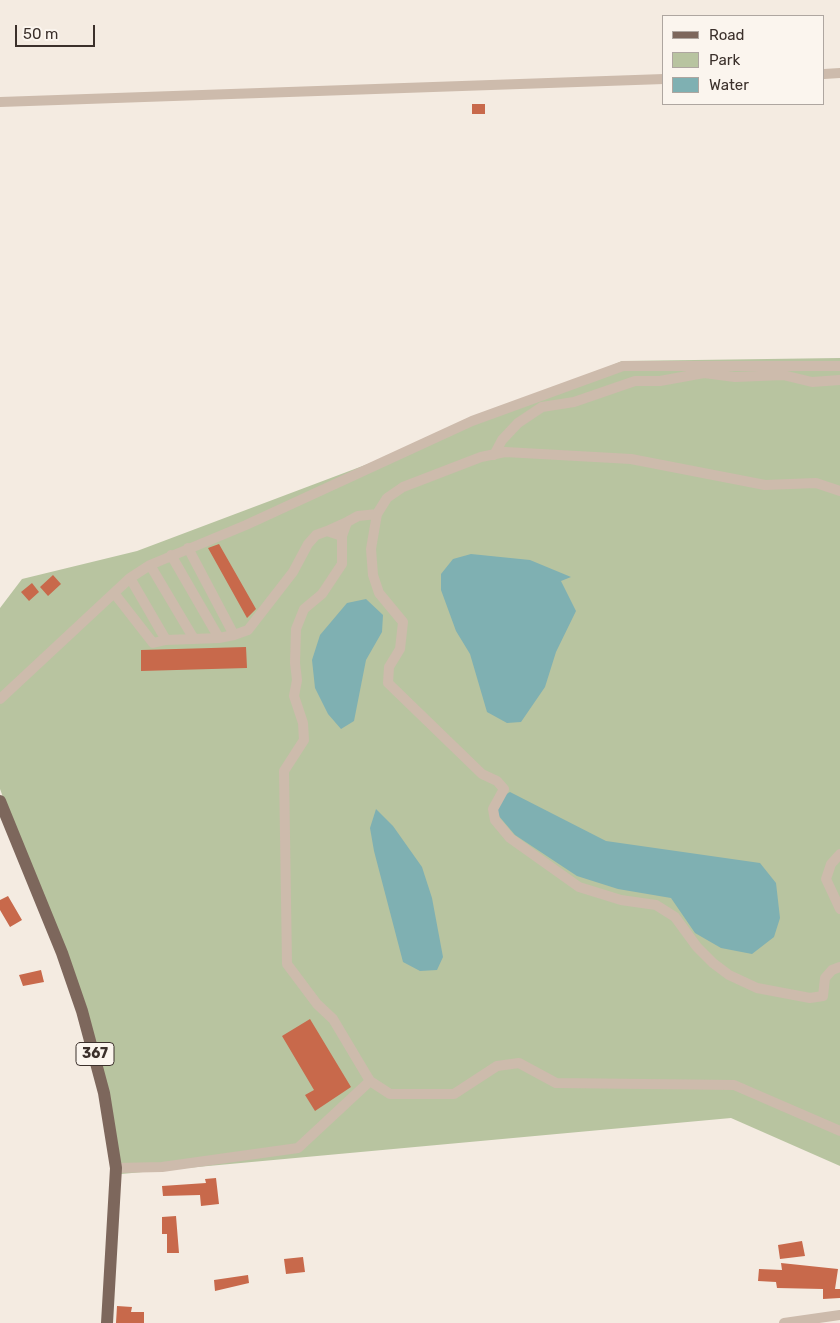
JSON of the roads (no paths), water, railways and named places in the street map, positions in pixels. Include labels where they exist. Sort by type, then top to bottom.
[{"type":"main road","name":"367","points":[[0,800],[62,953],[82,1011],[104,1093],[116,1168],[107,1323]]},
{"type":"street","points":[[825,74],[840,73]]},
{"type":"street","points":[[0,102],[662,79]]},
{"type":"street","points":[[0,699],[130,578],[150,566],[171,555],[246,525],[472,421],[623,366],[840,366]]},
{"type":"street","points":[[494,454],[502,440],[518,422],[542,407],[574,402],[635,381],[660,381],[704,373],[735,377],[783,375],[812,382],[840,380]]},
{"type":"street","points":[[840,491],[816,483],[765,485],[631,459],[505,452],[481,457],[403,487],[387,498],[377,514],[372,548],[373,575],[379,593],[402,622],[400,648],[389,667],[388,683],[482,774],[497,781],[504,789],[493,809],[495,820],[510,838],[580,887],[621,900],[656,905],[676,917],[697,948],[713,963],[729,975],[756,988],[810,998],[822,996],[825,978],[832,970],[840,968]]},
{"type":"street","points":[[114,593],[153,643],[166,640],[219,638],[234,635],[248,630],[293,572],[308,544],[316,535],[358,516],[377,514]]},
{"type":"street","points":[[347,522],[342,536],[342,564],[322,594],[304,609],[296,629],[295,663],[297,680],[294,696],[303,723],[304,740],[284,771],[284,864],[288,883],[286,941],[287,964],[317,1004],[333,1019],[370,1081],[390,1094],[454,1094],[497,1066],[519,1063],[556,1082],[734,1085],[840,1131]]},
{"type":"street","points":[[327,530],[342,536]]},
{"type":"street","points":[[188,548],[234,635]]},
{"type":"street","points":[[171,555],[219,638]]},
{"type":"street","points":[[150,566],[194,639]]},
{"type":"street","points":[[130,578],[166,640]]},
{"type":"street","points":[[840,854],[831,864],[826,879],[840,909]]},
{"type":"street","points":[[116,1168],[162,1167],[298,1148],[370,1081]]},
{"type":"street","points":[[784,1323],[840,1315]]},
{"type":"water","points":[[471,554],[530,560],[571,577],[561,581],[576,611],[556,652],[545,687],[521,722],[507,723],[487,712],[470,654],[456,631],[441,590],[441,574],[453,559]]},
{"type":"water","points":[[366,599],[383,615],[382,632],[366,660],[354,721],[341,729],[328,714],[315,688],[312,660],[320,635],[347,603]]},
{"type":"water","points":[[510,792],[606,841],[760,863],[776,883],[780,918],[774,937],[752,954],[721,948],[695,933],[671,898],[618,889],[577,876],[515,835],[498,815],[496,800]]},
{"type":"water","points":[[376,809],[393,826],[422,867],[432,898],[443,957],[437,970],[420,971],[403,962],[374,851],[370,828]]}]
